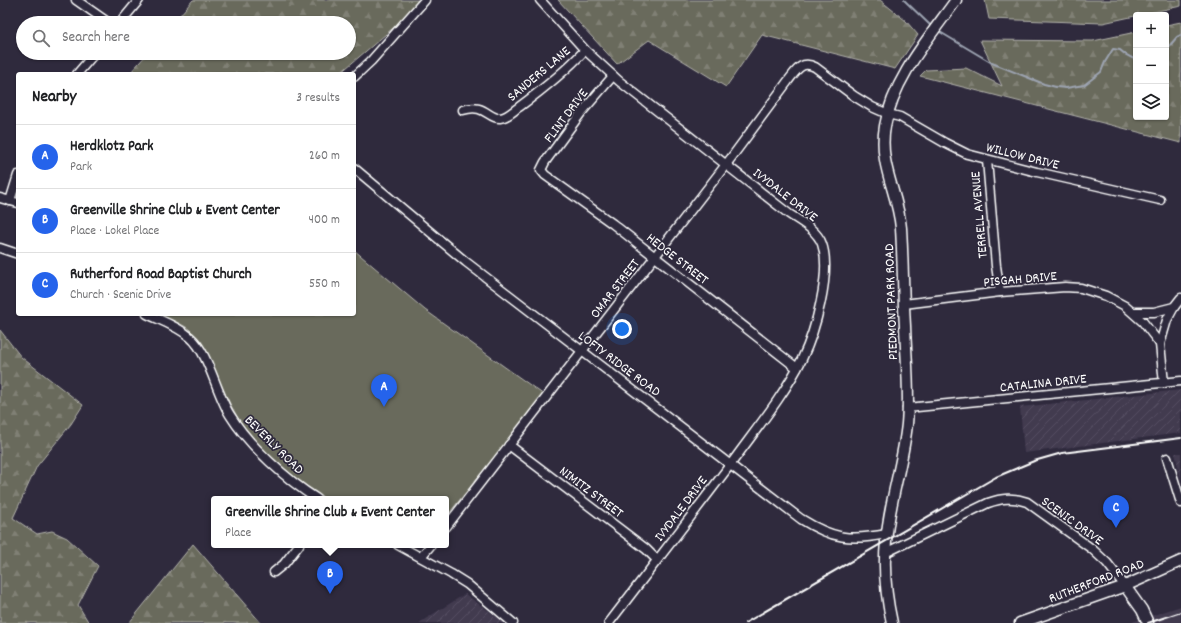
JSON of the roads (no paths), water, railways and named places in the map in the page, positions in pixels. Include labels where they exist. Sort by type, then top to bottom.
[{"type":"street","points":[[76,0],[99,16]]},
{"type":"street","points":[[126,16],[139,0]]},
{"type":"street","points":[[356,75],[371,61],[425,0]]},
{"type":"street","name":"IVYDALE DRIVE","points":[[540,0],[585,50],[613,76],[789,214],[812,229],[822,243],[825,267],[824,285],[813,329],[804,355],[797,368],[755,431],[609,623]]},
{"type":"street","name":"PIEDMONT PARK ROAD","points":[[892,623],[884,575],[885,553],[905,434],[908,388],[900,222],[886,171],[883,154],[884,135],[888,114],[895,94],[904,76],[956,0]]},
{"type":"street","name":"SANDERS LANE","points":[[463,110],[480,108],[497,118],[504,117],[528,102],[585,50]]},
{"type":"street","points":[[79,72],[89,60]]},
{"type":"street","name":"WILLOW DRIVE","points":[[803,65],[810,64],[854,96],[872,107],[888,114],[900,117],[967,154],[1160,200]]},
{"type":"street","name":"OMAR STREET","points":[[449,523],[726,164],[788,81],[803,65]]},
{"type":"street","name":"FLINT DRIVE","points":[[541,170],[545,162],[581,113],[613,76]]},
{"type":"street","name":"TERRELL AVENUE","points":[[987,160],[994,244],[1000,292]]},
{"type":"street","name":"LOFTY RIDGE ROAD","points":[[356,170],[466,262],[802,519],[832,535],[852,538],[871,538],[887,534]]},
{"type":"street","name":"HEDGE STREET","points":[[541,170],[797,368]]},
{"type":"street","points":[[0,198],[14,202],[16,188]]},
{"type":"street","points":[[0,248],[16,253]]},
{"type":"street","name":"PISGAH DRIVE","points":[[904,304],[1000,292],[1065,287],[1081,288],[1106,296],[1125,306],[1133,312],[1160,344]]},
{"type":"street","points":[[1164,383],[1160,344],[1167,320],[1181,298]]},
{"type":"street","points":[[1133,312],[1154,312],[1174,307]]},
{"type":"street","name":"BEVERLY ROAD","points":[[151,316],[182,331],[196,343],[209,368],[222,402],[239,428],[282,473],[313,496]]},
{"type":"street","name":"CATALINA DRIVE","points":[[907,408],[1181,381]]},
{"type":"street","name":"NIMITZ STREET","points":[[510,445],[646,549],[657,560]]},
{"type":"street","points":[[1167,458],[1181,503]]},
{"type":"street","name":"SCENIC DRIVE","points":[[885,553],[988,503],[1002,499],[1015,498],[1027,502],[1092,549],[1107,563],[1125,586]]},
{"type":"street","points":[[274,572],[284,564],[297,548]]},
{"type":"street","points":[[404,548],[467,584],[513,623]]},
{"type":"street","points":[[421,557],[428,548]]},
{"type":"street","name":"RUTHERFORD ROAD","points":[[1020,623],[1125,586],[1181,561]]},
{"type":"street","points":[[1125,586],[1142,610],[1148,623]]},
{"type":"waterway","points":[[904,0],[930,25]]},
{"type":"waterway","points":[[940,32],[992,63],[1044,84],[1056,87],[1066,88],[1084,85],[1101,72],[1113,49],[1120,50],[1133,58]]},
{"type":"waterway","points":[[1168,48],[1177,37],[1181,35]]},
{"type":"railway","points":[[745,623],[996,477],[1034,461],[1062,453],[1181,438]]},
{"type":"railway","points":[[1148,623],[1181,612]]},
{"type":"place","name":"Herdklotz Park","points":[[384,407]]},
{"type":"place","name":"Rutherford Road Baptist Church","points":[[1116,528]]},
{"type":"place","name":"Greenville Shrine Club & Event Center","points":[[330,594]]}]
